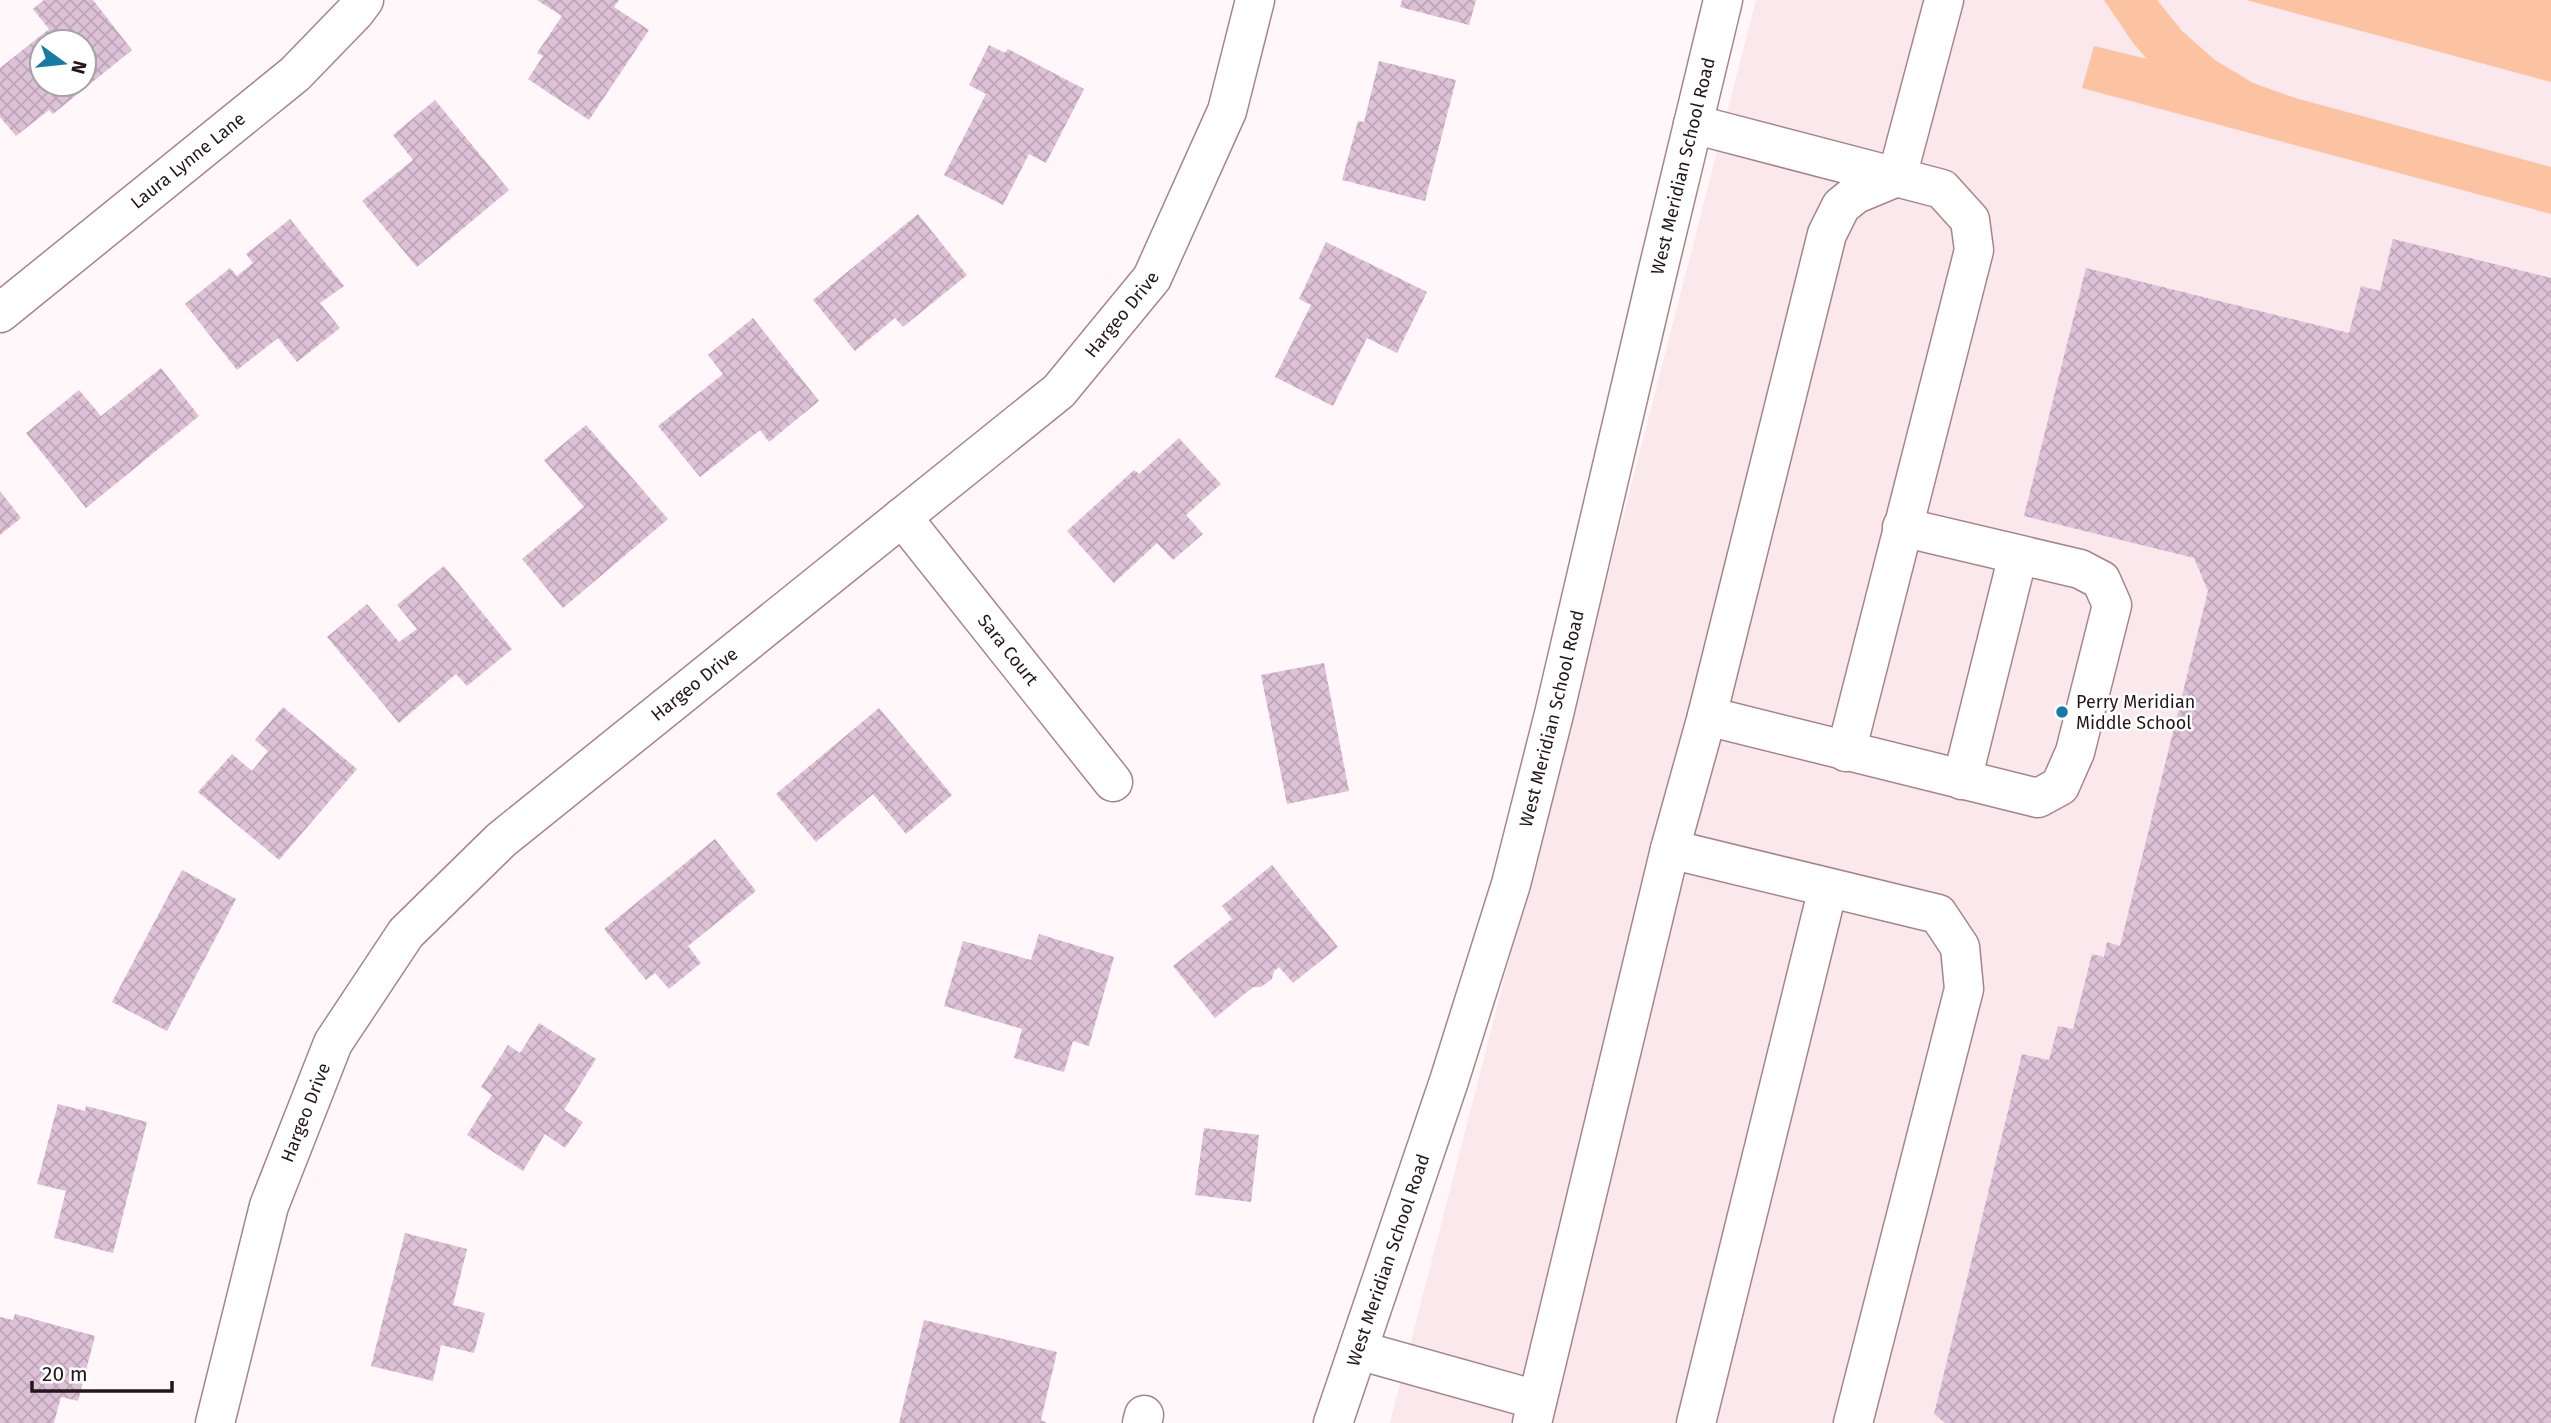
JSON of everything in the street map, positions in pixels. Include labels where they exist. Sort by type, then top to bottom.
[{"type":"street","name":"Laura Lynne Lane","points":[[0,313],[295,74],[364,0]]},
{"type":"street","name":"Hargeo Drive","points":[[215,1423],[269,1206],[293,1143],[333,1043],[406,933],[501,840],[1059,391],[1152,278],[1227,111],[1255,0]]},
{"type":"street","name":"West Meridian School Road","points":[[1333,1423],[1449,1082],[1511,884],[1555,715],[1723,0]]},
{"type":"street","points":[[1897,177],[1944,0]]},
{"type":"street","points":[[1693,124],[1942,189],[1970,220],[1974,250],[1846,752]]},
{"type":"street","points":[[1358,1350],[1534,1412],[1670,849],[1707,716],[1827,234],[1841,206],[1856,194],[1897,177]]},
{"type":"street","name":"Sara Court","points":[[902,517],[1113,782]]},
{"type":"street","points":[[1707,716],[2038,798],[2060,786],[2075,752],[2112,605],[2101,580],[2080,569],[1902,527]]},
{"type":"street","points":[[1962,780],[2018,555]]},
{"type":"street","points":[[1670,849],[1938,914],[1960,947],[1964,989],[1853,1423]]},
{"type":"street","points":[[1696,1423],[1828,888]]},
{"type":"shaded area","name":"Perry Meridian Middle School","points":[[1756,0],[2551,0],[2551,1423],[1390,1423]]},
{"type":"shaded area","points":[[2104,0],[2157,0],[2182,31],[2215,60],[2253,83],[2295,98],[2551,167],[2551,214],[2082,88],[2094,46],[2147,59]]},
{"type":"shaded area","points":[[2246,0],[2551,0],[2551,82]]},
{"type":"building","points":[[44,0],[93,0],[132,50],[98,78],[98,28],[48,28],[33,9]]},
{"type":"building","points":[[537,0],[619,0],[614,7],[649,30],[589,120],[528,79],[543,56],[537,53],[562,16]]},
{"type":"building","points":[[1402,0],[1476,0],[1469,25],[1400,7]]},
{"type":"building","points":[[989,45],[1005,53],[1008,49],[1084,89],[1046,163],[1029,154],[1003,205],[944,175],[986,94],[969,85]]},
{"type":"building","points":[[28,46],[28,98],[73,98],[53,114],[49,110],[16,136],[0,117],[0,68]]},
{"type":"building","points":[[1379,61],[1456,80],[1425,201],[1342,180],[1358,121],[1364,122]]},
{"type":"building","points":[[435,100],[509,190],[417,267],[362,201],[413,160],[393,135]]},
{"type":"building","points":[[918,214],[967,275],[903,327],[895,318],[855,351],[813,300]]},
{"type":"building","points":[[290,219],[344,286],[320,303],[340,328],[297,362],[278,338],[237,370],[185,304],[230,268],[237,276],[253,263],[246,254]]},
{"type":"building","name":"Perry Meridian Middle School","points":[[2393,239],[2551,278],[2551,1423],[1945,1423],[1934,1414],[2022,1054],[2049,1060],[2058,1026],[2073,1029],[2092,954],[2104,957],[2107,942],[2120,946],[2208,591],[2194,558],[2024,516],[2086,268],[2349,333],[2361,286],[2380,291]]},
{"type":"building","points":[[1326,242],[1427,292],[1397,353],[1367,338],[1333,406],[1275,377],[1311,305],[1299,299]]},
{"type":"building","points":[[753,318],[819,401],[769,442],[760,430],[700,477],[658,426],[723,374],[708,355]]},
{"type":"building","points":[[161,368],[199,416],[86,508],[26,433],[79,390],[101,416]]},
{"type":"building","points":[[586,425],[668,519],[563,608],[522,559],[584,507],[544,460]]},
{"type":"building","points":[[1179,438],[1221,484],[1186,515],[1203,534],[1173,560],[1157,543],[1114,583],[1067,531],[1134,470],[1139,474]]},
{"type":"building","points":[[0,491],[21,518],[0,535]]},
{"type":"building","points":[[444,566],[512,649],[467,686],[456,674],[399,723],[327,637],[367,604],[399,642],[417,629],[397,605]]},
{"type":"building","points":[[1324,663],[1349,791],[1287,804],[1261,675]]},
{"type":"building","points":[[283,707],[357,769],[279,860],[198,792],[232,754],[252,771],[268,751],[255,740]]},
{"type":"building","points":[[879,708],[952,795],[906,834],[873,794],[816,842],[776,794]]},
{"type":"building","points":[[715,839],[756,891],[688,946],[701,963],[669,989],[655,973],[646,980],[604,929]]},
{"type":"building","points":[[1272,865],[1338,947],[1293,983],[1279,967],[1274,971],[1272,979],[1261,987],[1253,987],[1215,1018],[1173,966],[1232,919],[1222,906]]},
{"type":"building","points":[[182,870],[236,899],[167,1031],[112,1002]]},
{"type":"building","points":[[1039,934],[1114,957],[1089,1046],[1073,1041],[1064,1072],[1014,1058],[1022,1029],[944,1006],[963,941],[1031,960]]},
{"type":"building","points":[[539,1023],[596,1059],[564,1110],[583,1122],[565,1148],[545,1134],[523,1171],[467,1135],[492,1095],[481,1087],[508,1045],[520,1053]]},
{"type":"building","points":[[58,1104],[85,1111],[86,1106],[147,1122],[113,1253],[54,1238],[66,1191],[37,1184]]},
{"type":"building","points":[[1204,1128],[1259,1135],[1251,1202],[1195,1195]]},
{"type":"building","points":[[405,1233],[467,1249],[453,1305],[485,1313],[474,1353],[441,1345],[433,1381],[371,1366]]},
{"type":"building","points":[[15,1314],[95,1336],[78,1401],[61,1397],[54,1423],[0,1423],[0,1317],[13,1320]]},
{"type":"building","points":[[924,1320],[1057,1352],[1041,1420],[1047,1423],[899,1423]]},
{"type":"place","name":"Perry Meridian Middle School","points":[[2062,712]]}]
